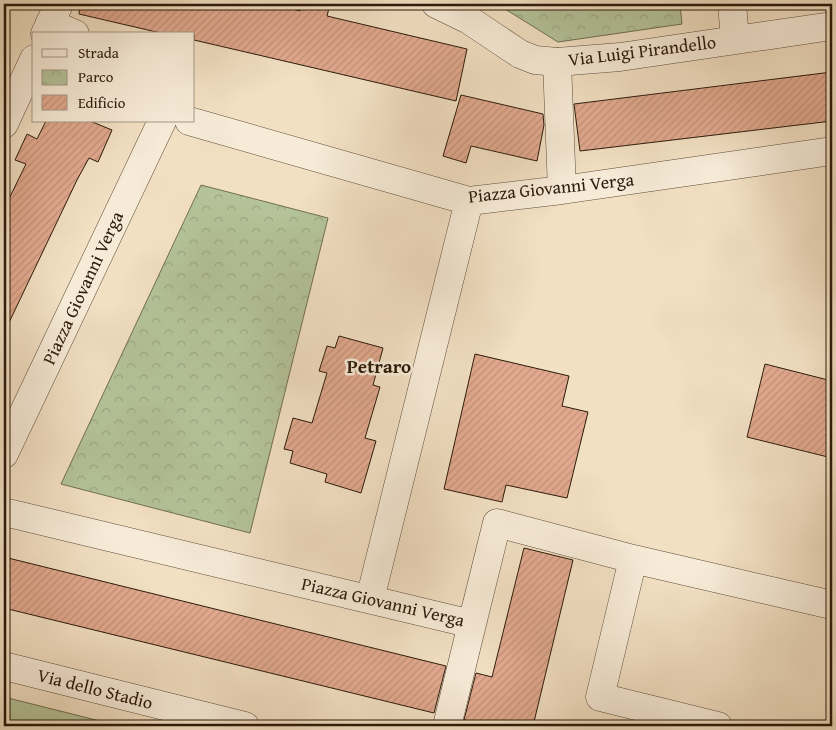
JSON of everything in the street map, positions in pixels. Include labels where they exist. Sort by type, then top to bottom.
[{"type":"street","name":"Via Luigi Pirandello","points":[[436,4],[469,20],[520,54],[535,60],[557,62],[620,56],[832,26]]},
{"type":"street","points":[[732,4],[735,39]]},
{"type":"street","points":[[52,15],[73,32]]},
{"type":"street","points":[[557,62],[562,190]]},
{"type":"street","points":[[4,124],[32,63]]},
{"type":"street","name":"Piazza Giovanni Verga","points":[[4,454],[162,122]]},
{"type":"street","name":"Piazza Giovanni Verga","points":[[192,122],[469,201],[562,190],[832,151]]},
{"type":"street","points":[[370,599],[469,201]]},
{"type":"street","name":"Piazza Giovanni Verga","points":[[4,512],[472,624],[497,523],[633,559]]},
{"type":"street","points":[[718,726],[600,697],[633,559],[832,605]]},
{"type":"street","points":[[447,726],[472,624]]},
{"type":"street","name":"Via dello Stadio","points":[[4,666],[245,726]]},
{"type":"green space","points":[[505,4],[680,4],[682,24],[558,42],[505,9]]},
{"type":"green space","points":[[201,185],[328,218],[250,533],[61,484]]},
{"type":"green space","points":[[4,697],[120,726],[4,726]]},
{"type":"building","points":[[80,4],[274,4],[300,11],[302,4],[330,4],[327,16],[467,49],[456,101],[195,40],[195,32],[156,32],[79,14]]},
{"type":"building","points":[[832,72],[832,121],[580,151],[574,104]]},
{"type":"building","points":[[461,95],[543,114],[544,125],[537,161],[471,146],[466,163],[443,156]]},
{"type":"building","points":[[46,122],[92,122],[112,130],[98,162],[89,158],[77,180],[4,333],[4,209],[26,164],[15,160],[27,134],[37,139]]},
{"type":"building","points":[[339,336],[383,348],[373,385],[380,387],[365,438],[376,441],[361,493],[325,482],[327,474],[290,463],[293,451],[284,449],[293,418],[312,423],[327,373],[319,371],[327,346],[335,348]]},
{"type":"building","points":[[475,354],[569,376],[562,406],[588,412],[567,498],[506,485],[502,502],[444,489]]},
{"type":"building","points":[[765,364],[832,381],[832,458],[747,437]]},
{"type":"building","points":[[524,548],[573,560],[533,726],[489,726],[464,720],[476,673],[492,677]]},
{"type":"building","points":[[4,557],[446,666],[434,713],[4,608]]},
{"type":"district","name":"Petraro","points":[[379,366]]}]
